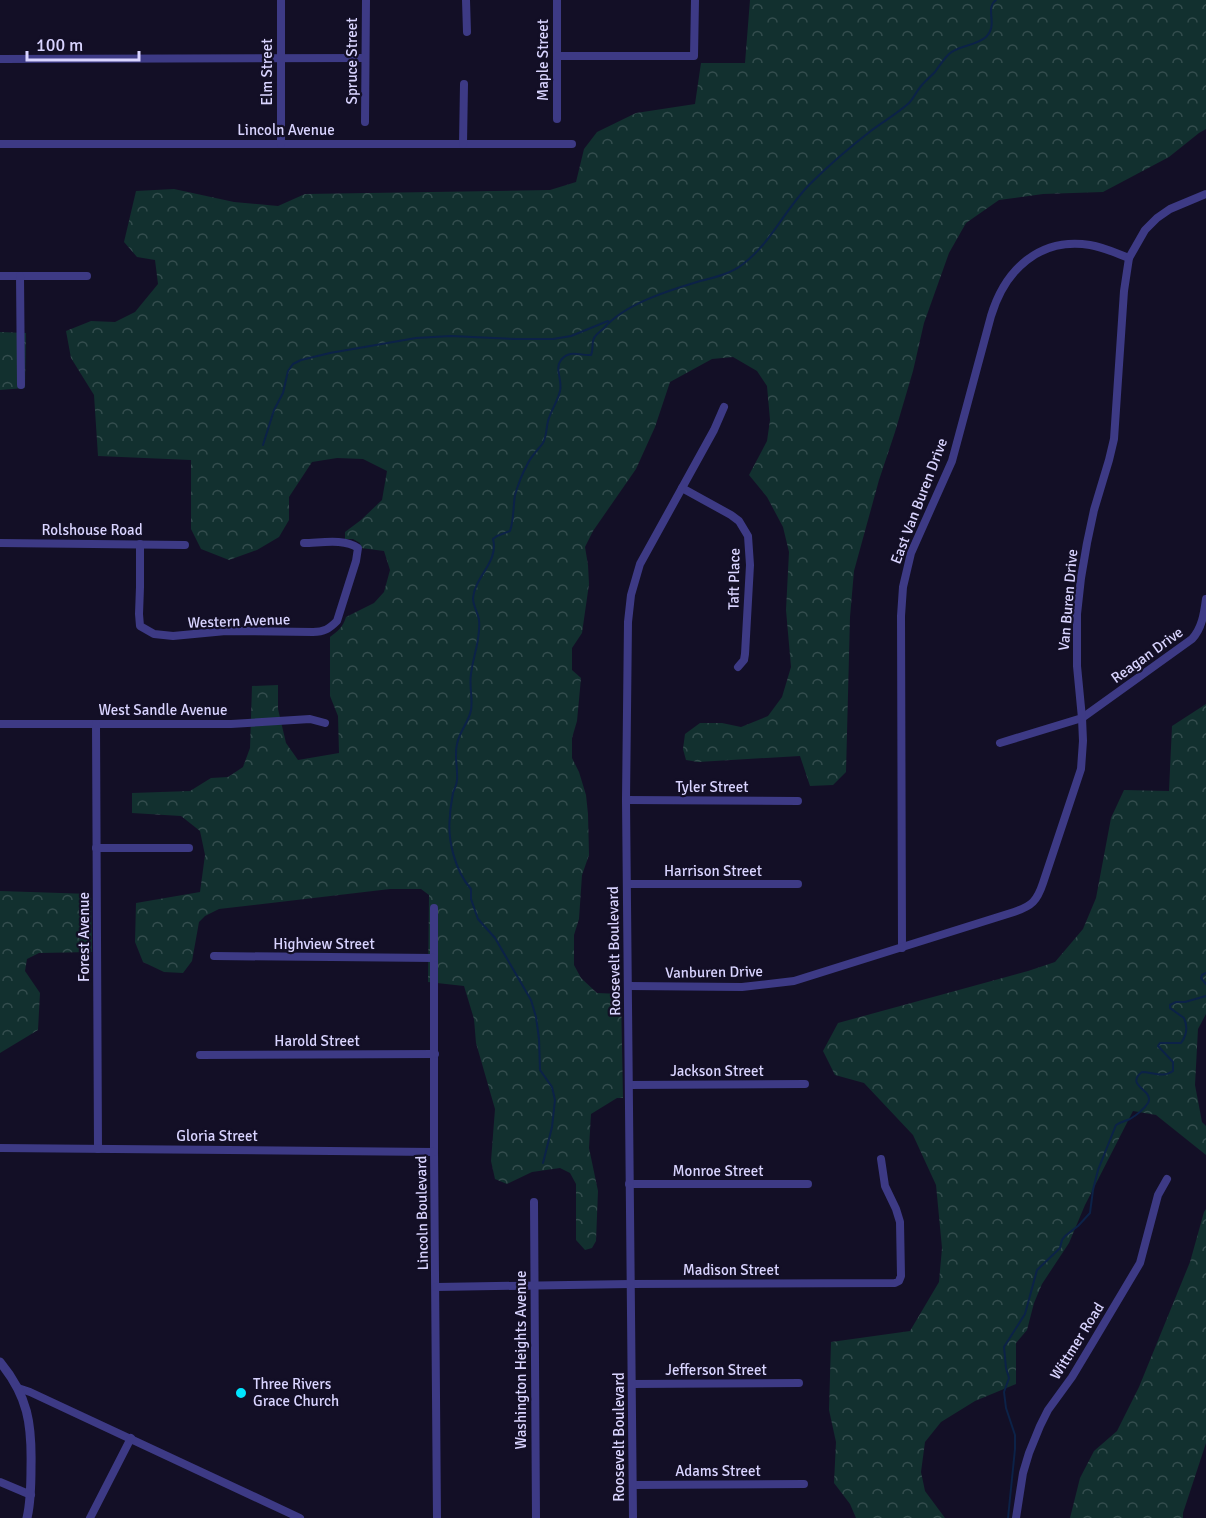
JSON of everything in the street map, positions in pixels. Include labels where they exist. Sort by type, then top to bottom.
[{"type":"street","name":"Elm Street","points":[[281,0],[281,144]]},
{"type":"street","name":"Spruce Street","points":[[365,122],[366,0]]},
{"type":"street","points":[[466,0],[467,32]]},
{"type":"street","name":"Maple Street","points":[[556,0],[557,119]]},
{"type":"street","points":[[557,56],[694,56],[695,0]]},
{"type":"street","points":[[0,58],[365,58]]},
{"type":"street","points":[[463,144],[464,84]]},
{"type":"street","name":"Lincoln Avenue","points":[[0,144],[572,144]]},
{"type":"street","name":"Van Buren Drive","points":[[902,948],[1026,909],[1036,898],[1043,883],[1081,770],[1082,718],[1076,642],[1081,578],[1089,532],[1113,439],[1129,258],[1150,224],[1170,210],[1206,194]]},
{"type":"street","name":"East Van Buren Drive","points":[[902,948],[901,616],[903,587],[911,552],[952,461],[991,316],[1008,278],[1029,258],[1046,249],[1064,245],[1093,245],[1129,258]]},
{"type":"street","points":[[0,276],[87,276]]},
{"type":"street","points":[[20,276],[21,385]]},
{"type":"street","name":"Roosevelt Boulevard","points":[[633,1518],[626,800],[628,633],[631,595],[640,564],[714,430],[724,407]]},
{"type":"street","name":"Taft Place","points":[[682,488],[731,515],[739,521],[748,536],[750,565],[745,654],[744,660],[738,667]]},
{"type":"street","name":"Rolshouse Road","points":[[0,543],[185,545]]},
{"type":"street","name":"Western Avenue","points":[[140,544],[140,626],[154,634],[181,636],[226,631],[323,632],[337,621],[358,548],[345,543],[304,543]]},
{"type":"street","name":"Reagan Drive","points":[[1000,743],[1082,718],[1192,639],[1202,623],[1206,599]]},
{"type":"street","name":"West Sandle Avenue","points":[[0,724],[231,724],[310,719],[325,723]]},
{"type":"street","name":"Forest Avenue","points":[[96,724],[98,1149]]},
{"type":"street","name":"Tyler Street","points":[[626,800],[798,801]]},
{"type":"street","points":[[96,848],[189,848]]},
{"type":"street","name":"Harrison Street","points":[[627,884],[798,884]]},
{"type":"street","name":"Lincoln Boulevard","points":[[434,908],[437,1518]]},
{"type":"street","name":"Vanburen Drive","points":[[629,986],[742,987],[778,984],[807,978],[902,948]]},
{"type":"street","name":"Highview Street","points":[[214,956],[434,958]]},
{"type":"street","name":"Harold Street","points":[[200,1055],[435,1054]]},
{"type":"street","name":"Jackson Street","points":[[629,1084],[806,1084]]},
{"type":"street","name":"Gloria Street","points":[[0,1148],[434,1152]]},
{"type":"street","name":"Madison Street","points":[[436,1287],[895,1283],[901,1276],[900,1229],[896,1209],[885,1186],[881,1159]]},
{"type":"street","name":"Wittmer Road","points":[[1016,1518],[1023,1473],[1040,1426],[1140,1263],[1158,1195],[1167,1179]]},
{"type":"street","name":"Monroe Street","points":[[629,1184],[808,1184]]},
{"type":"street","name":"Washington Heights Avenue","points":[[534,1202],[536,1518]]},
{"type":"street","points":[[0,1362],[20,1391],[26,1409],[32,1440],[31,1495],[35,1518]]},
{"type":"street","name":"Jefferson Street","points":[[632,1384],[800,1383]]},
{"type":"street","points":[[20,1391],[30,1392],[131,1438],[285,1515],[300,1518]]},
{"type":"street","points":[[90,1518],[131,1438]]},
{"type":"street","points":[[0,1482],[31,1495]]},
{"type":"street","name":"Adams Street","points":[[633,1485],[804,1484]]},
{"type":"street","points":[[27,1518],[31,1495]]},
{"type":"green space","points":[[750,0],[1206,0],[1206,129],[1169,157],[1103,192],[1043,194],[999,200],[966,223],[949,253],[924,323],[913,371],[854,571],[850,617],[846,772],[833,785],[810,786],[800,756],[698,762],[686,760],[683,749],[685,734],[700,723],[722,723],[741,727],[768,716],[782,697],[791,667],[786,610],[789,552],[783,527],[767,497],[749,475],[767,441],[770,420],[767,386],[757,371],[733,357],[712,359],[670,382],[655,427],[636,469],[593,531],[585,547],[589,584],[582,633],[572,648],[572,670],[581,678],[577,721],[572,738],[572,758],[586,795],[589,855],[582,875],[579,919],[574,935],[574,965],[581,978],[597,993],[621,994],[623,1098],[617,1098],[591,1114],[589,1148],[598,1191],[596,1241],[592,1248],[585,1250],[576,1240],[576,1184],[570,1173],[560,1168],[532,1172],[507,1184],[495,1179],[491,1161],[495,1109],[476,1043],[474,1019],[464,986],[428,982],[429,895],[421,889],[390,889],[219,909],[199,922],[192,961],[183,973],[164,972],[143,962],[135,942],[136,903],[200,892],[205,855],[200,831],[181,816],[132,813],[132,793],[190,791],[211,778],[228,777],[243,767],[250,748],[252,686],[278,685],[278,709],[286,743],[298,760],[339,753],[338,716],[330,696],[330,637],[340,629],[346,617],[374,603],[384,592],[390,570],[384,551],[361,548],[360,543],[353,539],[345,539],[345,532],[382,500],[387,471],[363,459],[337,458],[312,462],[289,497],[289,520],[279,537],[257,550],[229,560],[201,549],[191,529],[191,460],[98,456],[94,395],[71,358],[66,331],[91,321],[115,322],[135,312],[158,284],[155,260],[137,257],[124,242],[136,191],[174,189],[234,202],[278,206],[305,194],[550,190],[576,182],[584,149],[597,132],[636,113],[695,104],[701,63],[745,63]]},
{"type":"green space","points":[[0,332],[26,333],[25,388],[0,390]]},
{"type":"green space","points":[[1206,704],[1206,1014],[1198,1029],[1195,1085],[1202,1122],[1206,1126],[1206,1155],[1156,1115],[1133,1111],[1085,1205],[1069,1243],[1042,1284],[1027,1330],[1016,1343],[1016,1384],[975,1401],[941,1422],[925,1442],[921,1472],[925,1491],[945,1518],[856,1518],[850,1504],[834,1483],[836,1442],[829,1410],[831,1342],[910,1331],[939,1282],[942,1248],[936,1185],[913,1135],[864,1083],[835,1075],[823,1051],[838,1023],[1055,962],[1083,929],[1096,898],[1111,818],[1124,790],[1169,791],[1172,726]]},
{"type":"green space","points":[[0,891],[91,894],[92,952],[39,953],[27,959],[25,971],[40,993],[38,1030],[0,1053]]},
{"type":"green space","points":[[1206,1209],[1206,1443],[1183,1518],[1070,1518],[1080,1478],[1094,1451],[1117,1431],[1139,1387],[1190,1262]]},
{"type":"waterway","points":[[543,1163],[552,1127],[555,1100],[552,1087],[540,1070],[536,1017],[531,1000],[495,938],[478,919],[471,899],[471,889],[465,882],[453,854],[449,825],[453,793],[457,782],[457,744],[470,714],[472,667],[478,641],[478,617],[473,598],[493,555],[493,539],[510,531],[515,495],[520,480],[546,435],[548,421],[560,391],[559,364],[568,355],[591,355],[596,335],[635,305],[727,273],[753,256],[810,184],[864,136],[909,103],[949,54],[986,37],[991,27],[991,8],[996,0]]},
{"type":"waterway","points":[[263,445],[274,410],[283,393],[288,371],[293,364],[301,360],[416,338],[451,336],[553,339],[571,336],[608,321]]},
{"type":"waterway","points":[[1206,973],[1201,978],[1206,984]]},
{"type":"waterway","points":[[1008,1518],[1015,1435],[1006,1408],[1004,1392],[1009,1378],[1004,1347],[1025,1314],[1037,1270],[1060,1248],[1065,1236],[1090,1213],[1098,1170],[1116,1125],[1132,1118],[1148,1103],[1149,1099],[1138,1085],[1137,1077],[1142,1072],[1162,1074],[1173,1071],[1173,1062],[1158,1046],[1160,1043],[1181,1043],[1186,1034],[1186,1028],[1184,1018],[1170,1008],[1170,1005],[1206,996]]},
{"type":"place","name":"Three Rivers Grace Church","points":[[241,1393]]}]
